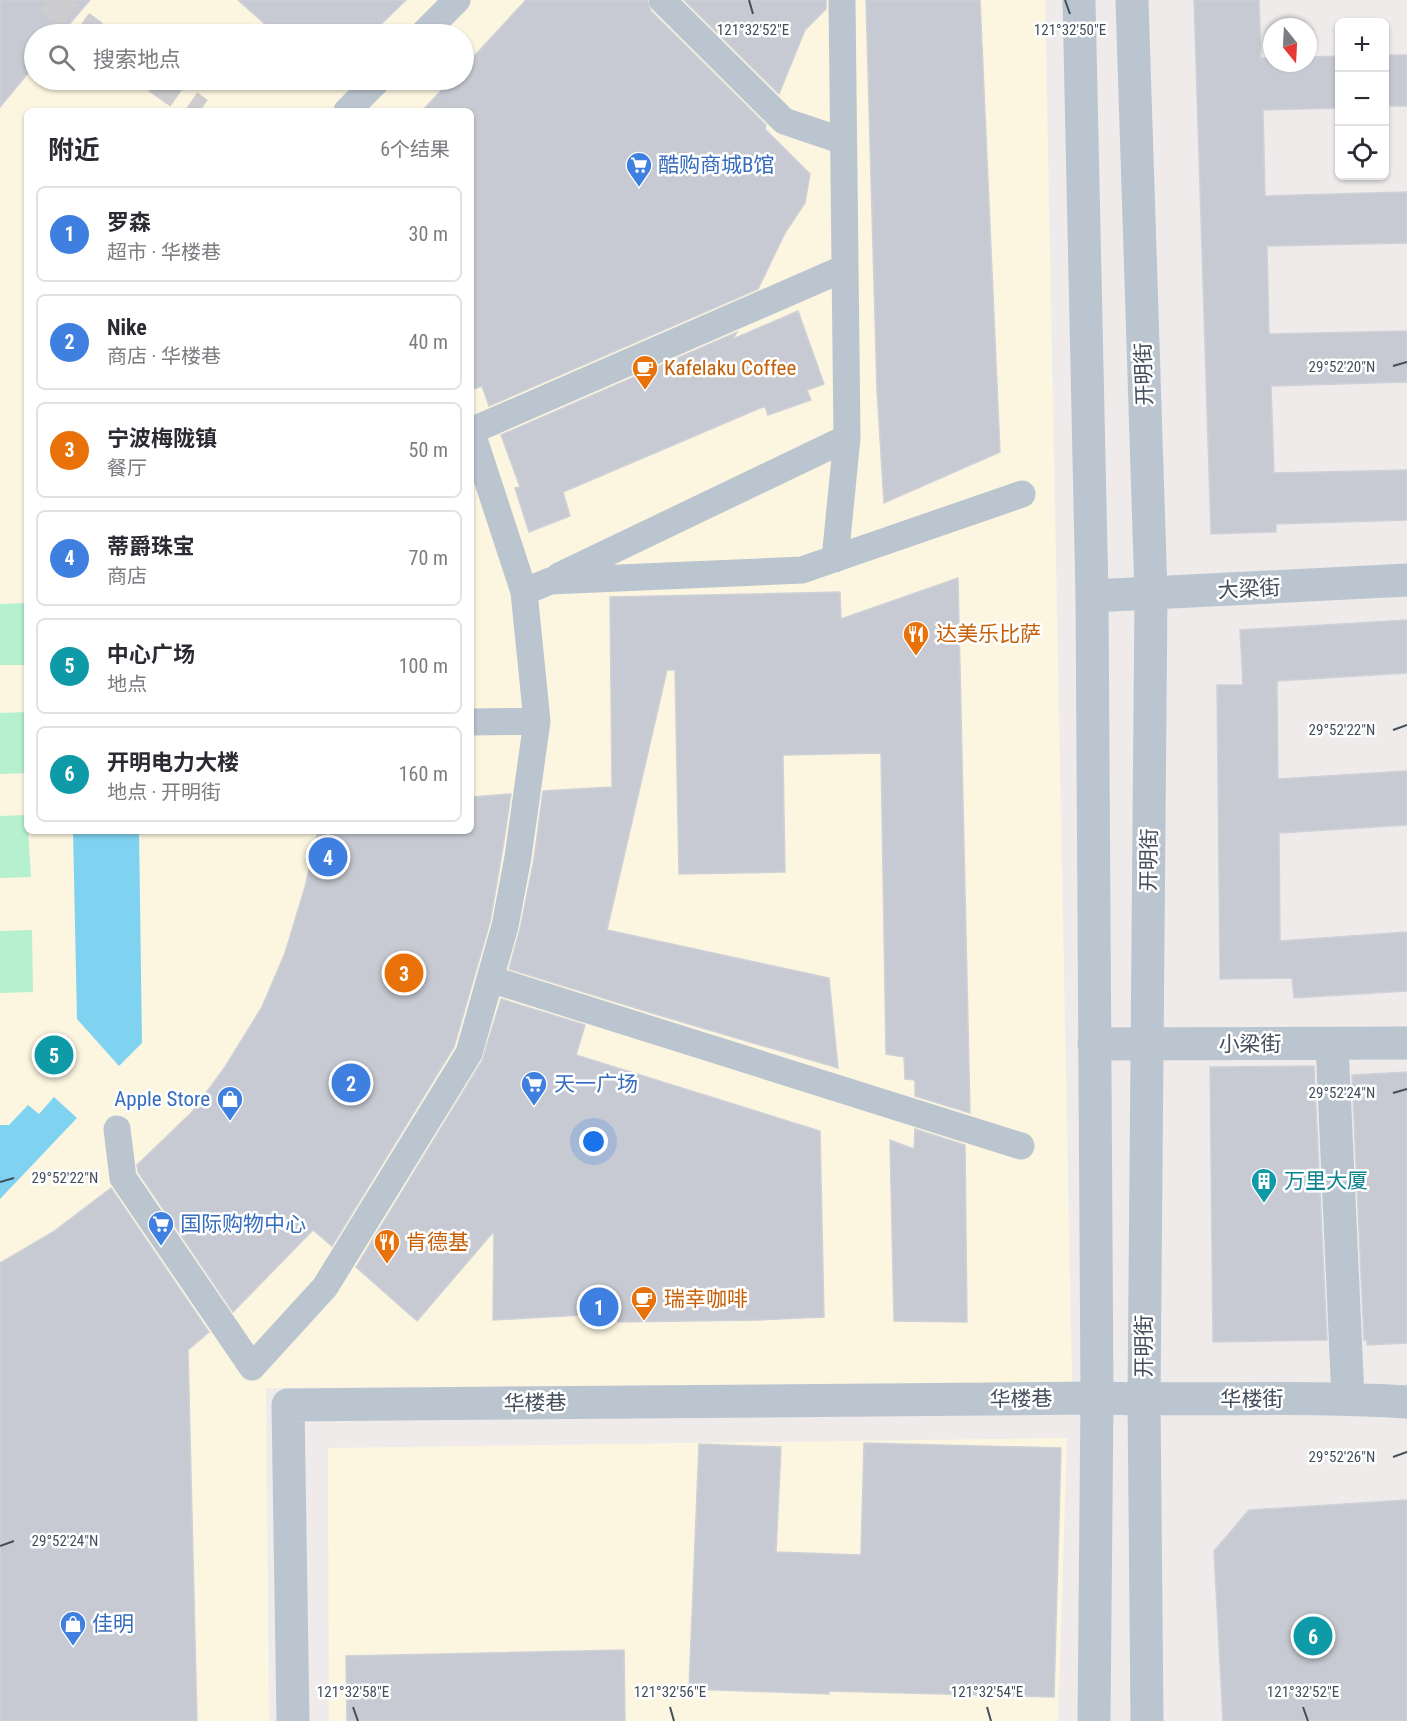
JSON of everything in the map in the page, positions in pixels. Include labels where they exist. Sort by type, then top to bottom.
[{"type":"street","points":[[433,24],[457,0]]},
{"type":"street","points":[[662,0],[784,121],[843,141]]},
{"type":"street","points":[[835,559],[847,438],[842,0]]},
{"type":"street","points":[[1079,0],[1092,596],[1097,1398],[1094,1721]]},
{"type":"street","name":"开明街","points":[[1132,0],[1151,594],[1144,1399],[1147,1721]]},
{"type":"street","points":[[350,108],[368,90]]},
{"type":"street","points":[[474,430],[845,268]]},
{"type":"street","points":[[524,592],[847,438]]},
{"type":"street","points":[[117,1129],[123,1178],[252,1367],[325,1287],[469,1053],[505,926],[518,856],[537,721],[524,592],[474,440]]},
{"type":"street","points":[[550,581],[802,570],[1022,494]]},
{"type":"street","name":"大梁街","points":[[1092,596],[1407,580]]},
{"type":"street","points":[[474,722],[537,721]]},
{"type":"street","points":[[490,979],[1021,1146]]},
{"type":"street","name":"小梁街","points":[[1094,1044],[1407,1043]]},
{"type":"street","points":[[1332,1044],[1348,1398]]},
{"type":"street","name":"华楼街","points":[[1097,1398],[1348,1398],[1407,1402]]},
{"type":"street","name":"华楼巷","points":[[293,1721],[288,1406],[1097,1398]]},
{"type":"shaded area","name":"天一广场","points":[[0,0],[1045,0],[1072,1383],[266,1388],[269,1721],[0,1721]]},
{"type":"shaded area","points":[[1067,1438],[1058,1721],[329,1721],[328,1448]]},
{"type":"green space","points":[[24,603],[24,665],[0,665],[0,604]]},
{"type":"green space","points":[[24,712],[24,773],[0,774],[0,713]]},
{"type":"green space","points":[[24,815],[24,834],[28,834],[31,877],[0,878],[0,816]]},
{"type":"green space","points":[[32,930],[33,992],[0,993],[0,931]]},
{"type":"water","points":[[73,834],[139,834],[142,1043],[119,1066],[77,1019]]},
{"type":"water","points":[[54,1097],[77,1118],[0,1199],[0,1125],[9,1125],[28,1105],[39,1114]]},
{"type":"building","points":[[0,0],[90,0],[70,24],[24,24],[24,78],[0,107]]},
{"type":"building","points":[[238,0],[406,0],[381,24],[265,24]]},
{"type":"building","name":"酷购商城B馆","points":[[526,0],[647,0],[651,11],[766,125],[765,129],[810,174],[805,203],[785,233],[758,289],[489,406],[482,386],[474,389],[474,108],[425,108],[442,90],[474,90],[474,56]]},
{"type":"building","points":[[684,0],[826,0],[826,9],[805,30],[779,94]]},
{"type":"building","points":[[866,0],[980,0],[1000,452],[884,503],[877,390]]},
{"type":"building","points":[[1194,0],[1259,0],[1263,72],[1317,72],[1317,57],[1335,56],[1335,108],[1263,110],[1265,196],[1407,192],[1407,243],[1267,246],[1269,334],[1407,331],[1407,382],[1271,386],[1274,473],[1407,470],[1407,520],[1276,524],[1276,532],[1211,534]]},
{"type":"building","points":[[1389,55],[1407,55],[1407,106],[1389,106]]},
{"type":"building","points":[[798,311],[824,384],[807,390],[811,400],[768,415],[765,406],[563,492],[570,516],[529,532],[515,488],[520,487],[501,435],[737,332],[733,339]]},
{"type":"building","points":[[958,578],[970,1113],[915,1096],[915,1080],[905,1079],[904,1057],[886,1054],[881,753],[783,755],[785,872],[679,874],[675,670],[667,670],[607,930],[829,978],[838,1068],[509,969],[520,929],[534,859],[543,791],[612,787],[610,597],[840,592],[841,619]]},
{"type":"building","points":[[1407,620],[1407,673],[1277,681],[1278,779],[1407,771],[1407,825],[1279,833],[1280,941],[1407,932],[1407,991],[1294,998],[1292,978],[1220,979],[1217,685],[1243,685],[1240,630]]},
{"type":"building","points":[[511,794],[490,922],[454,1047],[332,1246],[313,1230],[233,1312],[138,1172],[137,1165],[192,1112],[225,1067],[262,1007],[285,953],[305,887],[317,834],[474,834],[474,797]]},
{"type":"building","points":[[501,999],[585,1025],[576,1055],[820,1131],[824,1317],[618,1322],[618,1313],[493,1320],[494,1231],[417,1321],[356,1267],[482,1061]]},
{"type":"building","name":"万里大厦","points":[[1314,1066],[1327,1340],[1213,1342],[1210,1067]]},
{"type":"building","points":[[1407,1072],[1407,1343],[1367,1345],[1367,1340],[1364,1340],[1352,1075]]},
{"type":"building","points":[[915,1129],[965,1145],[967,1322],[894,1321],[890,1140],[914,1149]]},
{"type":"building","points":[[111,1188],[209,1332],[188,1350],[197,1721],[0,1721],[0,1263],[53,1232]]},
{"type":"building","points":[[864,1443],[1061,1448],[1054,1697],[829,1691],[829,1694],[689,1689],[699,1444],[781,1447],[776,1552],[861,1555]]},
{"type":"building","points":[[1407,1500],[1407,1721],[1223,1721],[1214,1551],[1249,1510]]},
{"type":"building","points":[[624,1650],[625,1721],[347,1721],[346,1656]]},
{"type":"tunnel","points":[[48,0],[81,24]]},
{"type":"tunnel","points":[[170,90],[196,108]]},
{"type":"place","name":"酷购商城B馆","points":[[639,188]]},
{"type":"place","name":"Kafelaku Coffee","points":[[645,391]]},
{"type":"place","name":"达美乐比萨","points":[[916,657]]},
{"type":"place","name":"蒂爵珠宝","points":[[328,857]]},
{"type":"place","name":"宁波梅陇镇","points":[[404,973]]},
{"type":"place","name":"中心广场","points":[[54,1055]]},
{"type":"place","name":"Nike","points":[[351,1083]]},
{"type":"place","name":"天一广场","points":[[534,1107]]},
{"type":"place","name":"Apple Store","points":[[230,1122]]},
{"type":"place","name":"万里大厦","points":[[1264,1204]]},
{"type":"place","name":"国际购物中心","points":[[161,1247]]},
{"type":"place","name":"肯德基","points":[[387,1265]]},
{"type":"place","name":"罗森","points":[[599,1307]]},
{"type":"place","name":"瑞幸咖啡","points":[[644,1322]]},
{"type":"place","name":"开明电力大楼","points":[[1313,1636]]},
{"type":"place","name":"佳明","points":[[73,1647]]}]
